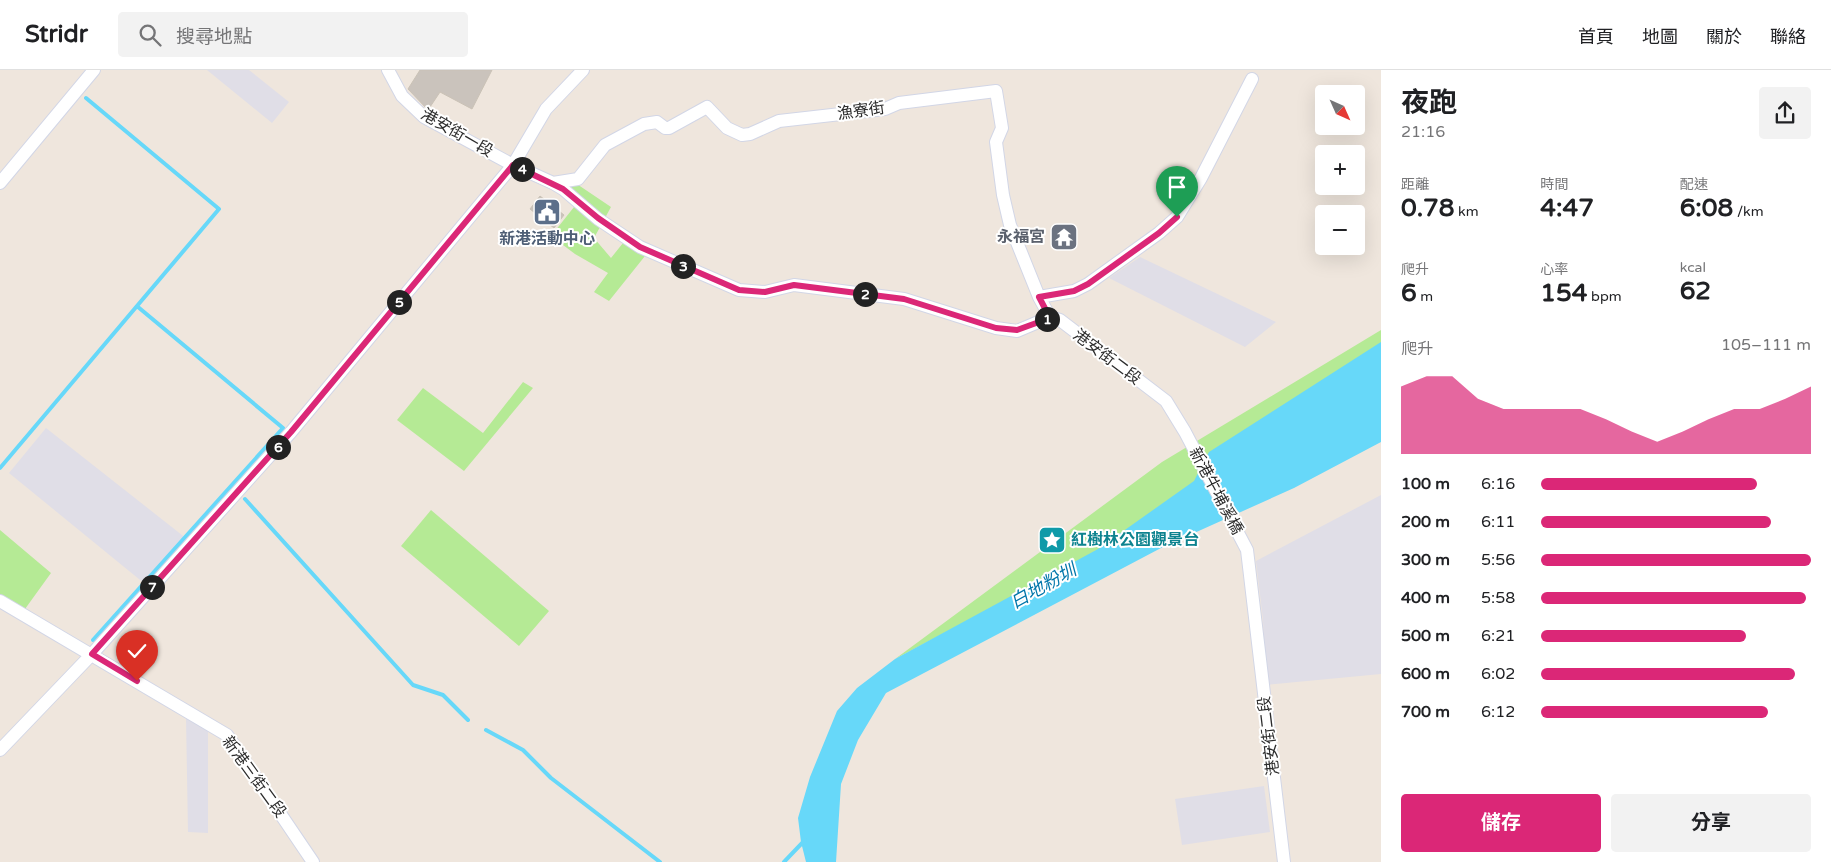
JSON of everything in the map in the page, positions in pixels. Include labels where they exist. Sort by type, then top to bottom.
[{"type":"street","points":[[0,183],[94,70]]},
{"type":"street","name":"港安街一段","points":[[388,70],[402,96],[424,117],[513,165]]},
{"type":"street","points":[[0,750],[92,654],[291,432],[513,165],[546,109],[583,70]]},
{"type":"street","points":[[1039,297],[1074,291],[1088,284],[1159,233],[1177,217],[1201,178],[1252,79]]},
{"type":"street","name":"漁寮街","points":[[553,183],[578,179],[605,145],[644,124],[657,122],[665,128],[669,128],[707,107],[730,130],[742,135],[750,134],[779,121],[885,109],[899,103],[996,91],[1002,128],[996,142],[1002,195],[1010,225],[1039,297],[1050,318]]},
{"type":"street","points":[[513,165],[563,189],[598,218],[640,247],[739,290],[765,292],[794,285],[904,299],[996,328],[1017,330],[1050,318]]},
{"type":"street","name":"港安街二段","points":[[1050,318],[1060,320],[1166,401],[1185,432]]},
{"type":"street","name":"新港牛埔溪橋","points":[[1185,432],[1247,550]]},
{"type":"street","name":"港安街二段","points":[[1247,550],[1284,862]]},
{"type":"street","name":"新港三街二段","points":[[0,601],[227,735],[313,862]]},
{"type":"shaded area","points":[[207,70],[249,70],[289,102],[272,123]]},
{"type":"shaded area","points":[[1140,257],[1276,322],[1245,347],[1109,278]]},
{"type":"shaded area","points":[[46,428],[187,539],[145,584],[9,473]]},
{"type":"shaded area","points":[[1381,495],[1381,674],[1266,685],[1263,620],[1256,561]]},
{"type":"shaded area","points":[[186,718],[208,730],[208,833],[188,832]]},
{"type":"shaded area","points":[[1264,786],[1270,832],[1182,845],[1175,799]]},
{"type":"green space","points":[[565,176],[611,207],[594,238],[611,258],[623,243],[645,256],[609,301],[594,292],[608,273],[575,254],[551,236],[578,202],[554,183]]},
{"type":"green space","points":[[1381,330],[1381,402],[895,659],[1162,462]]},
{"type":"green space","points":[[523,382],[533,388],[464,471],[397,420],[423,388],[483,433]]},
{"type":"green space","points":[[431,510],[549,611],[519,646],[401,546]]},
{"type":"green space","points":[[0,530],[51,573],[25,609],[0,594]]},
{"type":"water","name":"白地粉圳","points":[[1381,342],[1381,442],[1294,488],[1161,548],[886,693],[858,740],[841,784],[836,862],[806,862],[798,818],[810,777],[837,711],[857,688],[895,659],[1098,549],[1194,481],[1209,452]]},
{"type":"building","points":[[420,70],[492,70],[472,109],[440,92],[428,110],[408,89]]},
{"type":"building","name":"新港活動中心","points":[[540,196],[564,215],[554,228],[530,209]]},
{"type":"building","name":"永福宮","points":[[1069,229],[1073,238],[1059,245],[1055,236]]},
{"type":"waterway","points":[[0,468],[219,209],[86,98]]},
{"type":"waterway","points":[[93,640],[283,428],[138,307]]},
{"type":"waterway","points":[[245,499],[413,685],[443,695],[468,720]]},
{"type":"waterway","points":[[486,730],[523,750],[551,778],[660,862]]},
{"type":"waterway","points":[[784,862],[805,840]]},
{"type":"place","name":"新港活動中心","points":[[547,212]]},
{"type":"place","name":"永福宮","points":[[1064,237]]},
{"type":"place","name":"紅樹林公園觀景台","points":[[1052,540]]},
{"type":"route","points":[[137,681],[92,654],[291,432],[513,165],[563,189],[598,218],[640,247],[739,290],[765,292],[794,285],[904,299],[996,328],[1017,330],[1050,318],[1039,297],[1074,291],[1088,284],[1159,233],[1177,217]]}]
